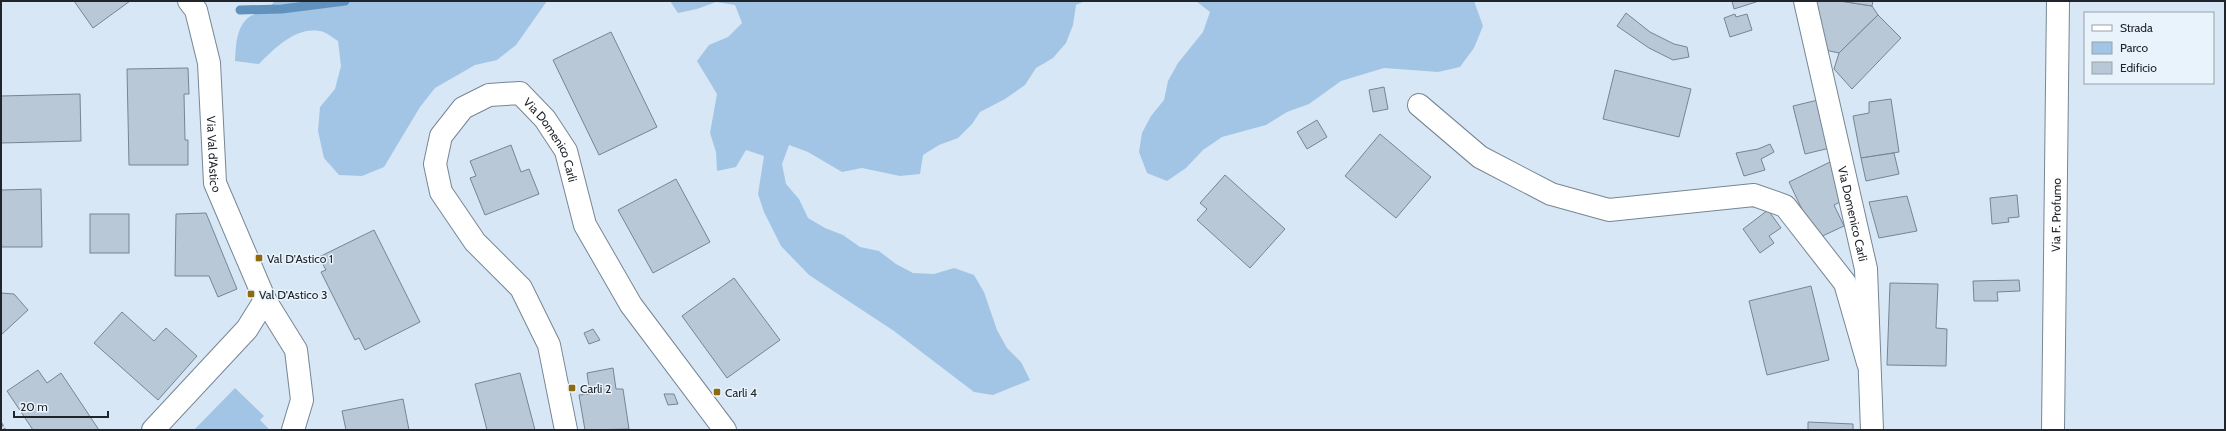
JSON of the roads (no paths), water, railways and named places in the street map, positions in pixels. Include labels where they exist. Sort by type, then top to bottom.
[{"type":"street","name":"Via Val d'Astico","points":[[188,1],[196,10],[209,63],[215,183],[265,300],[296,350],[302,400],[293,430]]},
{"type":"street","name":"Via Domenico Carli","points":[[1805,1],[1866,269],[1868,363],[1872,430]]},
{"type":"street","name":"Via F. Profumo","points":[[2053,430],[2058,1]]},
{"type":"street","name":"Via Domenico Carli","points":[[566,430],[549,345],[521,288],[475,242],[441,192],[435,164],[441,136],[463,108],[489,95],[520,93],[546,119],[566,151],[585,225],[631,305],[725,430]]},
{"type":"street","points":[[1419,105],[1480,157],[1551,194],[1608,210],[1754,195],[1785,206],[1846,283],[1868,363]]},
{"type":"street","points":[[153,430],[247,329],[265,300]]},
{"type":"waterway","points":[[240,10],[282,9],[345,1]]},
{"type":"place","name":"Val D'Astico 1","points":[[259,258]]},
{"type":"place","name":"Val D'Astico 3","points":[[251,294]]},
{"type":"place","name":"Carli 2","points":[[572,388]]},
{"type":"place","name":"Carli 4","points":[[717,392]]}]
